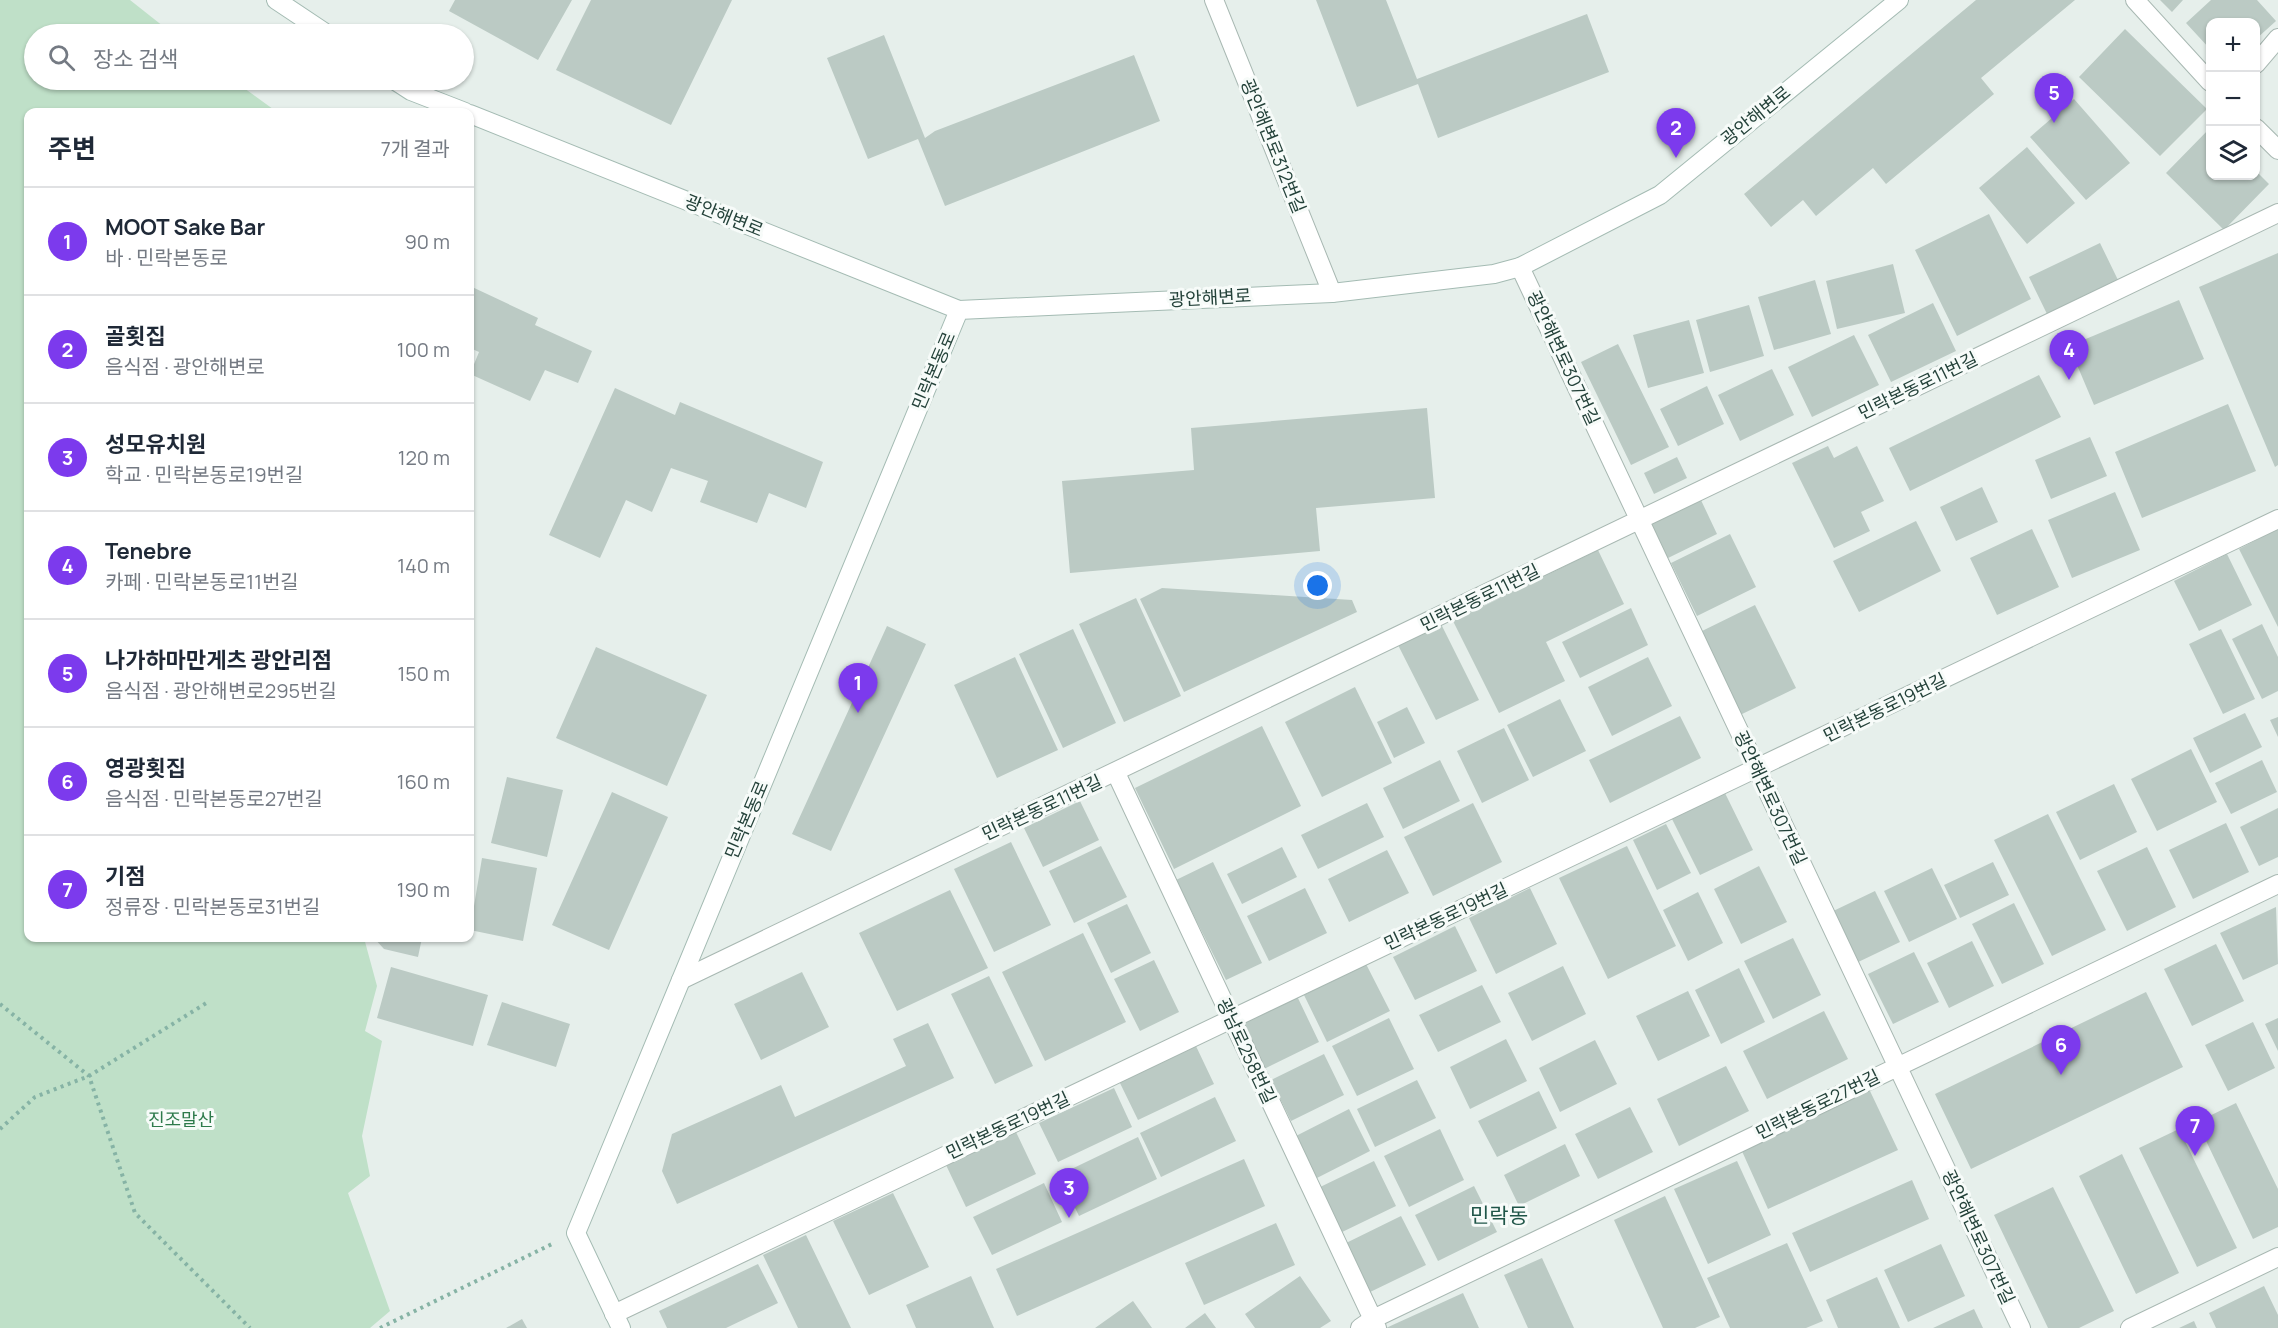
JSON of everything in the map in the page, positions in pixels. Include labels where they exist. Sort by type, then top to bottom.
[{"type":"street","name":"광안해변로312번길","points":[[1214,0],[1332,293]]},
{"type":"street","name":"광안해변로","points":[[474,116],[959,310],[1332,293],[1494,274],[1520,267],[1660,195],[1899,0]]},
{"type":"street","points":[[2135,0],[2206,77]]},
{"type":"street","points":[[280,1],[313,24]]},
{"type":"street","points":[[2260,59],[2278,38]]},
{"type":"street","points":[[409,90],[455,108]]},
{"type":"street","points":[[2260,132],[2278,150]]},
{"type":"street","name":"민락본동로11번길","points":[[681,980],[2278,213]]},
{"type":"street","name":"광안해변로307번길","points":[[1520,267],[2020,1328]]},
{"type":"street","name":"민락본동로","points":[[576,1233],[959,310]]},
{"type":"street","name":"민락본동로19번길","points":[[618,1321],[1232,1020],[2278,519]]},
{"type":"street","name":"광남로258번길","points":[[1116,773],[1232,1020],[1370,1325]]},
{"type":"street","name":"민락본동로27번길","points":[[1370,1325],[2278,884]]},
{"type":"street","points":[[576,1233],[618,1321]]},
{"type":"street","points":[[2130,1328],[2278,1257]]},
{"type":"path","points":[[0,1129],[35,1097],[88,1077],[208,1002]]},
{"type":"path","points":[[0,1004],[88,1077],[135,1213],[250,1328]]},
{"type":"path","points":[[380,1328],[576,1233]]},
{"type":"green space","name":"진조말산","points":[[0,0],[130,0],[160,24],[24,24],[24,90],[247,90],[272,108],[24,108],[24,942],[365,942],[377,986],[365,1031],[382,1041],[362,1136],[370,1176],[348,1193],[390,1311],[370,1328],[0,1328]]},
{"type":"building","points":[[455,0],[572,0],[538,60],[449,11]]},
{"type":"building","points":[[591,0],[732,0],[671,125],[556,70]]},
{"type":"building","points":[[1316,0],[1386,0],[1417,79],[1587,14],[1609,72],[1438,138],[1418,84],[1357,107]]},
{"type":"building","points":[[1976,0],[2075,0],[1981,78],[1994,94],[1886,184],[1873,168],[1816,216],[1803,200],[1771,227],[1744,194]]},
{"type":"building","points":[[2160,0],[2183,0],[2172,12]]},
{"type":"building","points":[[2211,0],[2257,0],[2276,21],[2260,35],[2260,18],[2206,18],[2206,45],[2186,23]]},
{"type":"building","points":[[2125,29],[2206,110],[2160,156],[2079,77]]},
{"type":"building","points":[[884,35],[925,138],[935,131],[1134,55],[1160,121],[945,206],[918,139],[868,159],[827,58]]},
{"type":"building","points":[[2074,99],[2130,163],[2086,200],[2030,137]]},
{"type":"building","points":[[2206,132],[2206,180],[2260,180],[2260,175],[2269,184],[2224,230],[2166,173]]},
{"type":"building","points":[[2027,147],[2075,203],[2027,244],[1979,188]]},
{"type":"building","points":[[1989,214],[2031,299],[1957,336],[1915,250]]},
{"type":"building","points":[[2100,243],[2118,280],[2047,314],[2029,277]]},
{"type":"building","points":[[2278,253],[2278,465],[2275,467],[2199,287]]},
{"type":"building","points":[[1893,264],[1905,313],[1837,329],[1826,281]]},
{"type":"building","points":[[1815,280],[1831,334],[1774,350],[1758,297]]},
{"type":"building","points":[[474,288],[538,318],[535,325],[592,351],[578,383],[545,370],[530,401],[474,376],[474,364],[479,352],[474,350]]},
{"type":"building","points":[[2179,300],[2204,359],[2094,405],[2069,346]]},
{"type":"building","points":[[1933,303],[1956,351],[1891,382],[1868,335]]},
{"type":"building","points":[[1749,305],[1764,356],[1710,372],[1696,320]]},
{"type":"building","points":[[1689,320],[1704,373],[1648,388],[1633,335]]},
{"type":"building","points":[[1854,335],[1879,385],[1812,417],[1788,367]]},
{"type":"building","points":[[1618,344],[1669,447],[1631,465],[1581,362]]},
{"type":"building","points":[[1772,369],[1794,415],[1740,441],[1718,395]]},
{"type":"building","points":[[2039,375],[2061,417],[1910,491],[1889,448]]},
{"type":"building","points":[[1707,386],[1724,424],[1678,446],[1660,409]]},
{"type":"building","points":[[615,388],[675,415],[680,402],[823,462],[806,508],[769,493],[757,523],[700,502],[708,481],[671,468],[652,512],[626,500],[600,558],[549,535]]},
{"type":"building","points":[[2228,404],[2256,471],[2142,518],[2115,452]]},
{"type":"building","points":[[1427,408],[1435,498],[1316,508],[1320,551],[1070,573],[1062,481],[1194,470],[1191,428]]},
{"type":"building","points":[[2090,437],[2107,476],[2051,499],[2035,460]]},
{"type":"building","points":[[1828,446],[1834,458],[1857,446],[1884,501],[1861,512],[1870,531],[1834,548],[1792,463]]},
{"type":"building","points":[[1677,457],[1687,478],[1654,494],[1644,473]]},
{"type":"building","points":[[1982,487],[1998,522],[1956,541],[1940,507]]},
{"type":"building","points":[[2115,492],[2140,550],[2072,578],[2048,520]]},
{"type":"building","points":[[1700,498],[1717,534],[1666,559],[1648,523]]},
{"type":"building","points":[[1916,521],[1941,571],[1859,612],[1833,561]]},
{"type":"building","points":[[2032,529],[2059,587],[1997,615],[1970,558]]},
{"type":"building","points":[[2278,529],[2278,627],[2239,549]]},
{"type":"building","points":[[1730,534],[1756,587],[1697,616],[1671,563]]},
{"type":"building","points":[[1598,550],[1624,604],[1546,642],[1565,681],[1499,713],[1453,621]]},
{"type":"building","points":[[2227,554],[2252,605],[2199,631],[2174,581]]},
{"type":"building","points":[[1162,588],[1352,600],[1357,612],[1184,692],[1140,599]]},
{"type":"building","points":[[1136,598],[1181,696],[1124,722],[1079,624]]},
{"type":"building","points":[[1755,605],[1796,688],[1740,715],[1700,632]]},
{"type":"building","points":[[1631,608],[1648,645],[1580,678],[1562,642]]},
{"type":"building","points":[[1441,624],[1479,700],[1436,720],[1398,645]]},
{"type":"building","points":[[2262,624],[2278,657],[2278,691],[2262,699],[2232,639]]},
{"type":"building","points":[[887,626],[926,644],[831,851],[792,834]]},
{"type":"building","points":[[1073,629],[1116,723],[1063,748],[1019,654]]},
{"type":"building","points":[[2221,629],[2255,699],[2223,714],[2189,644]]},
{"type":"building","points":[[596,647],[707,695],[667,786],[556,738]]},
{"type":"building","points":[[1015,657],[1058,750],[997,778],[954,685]]},
{"type":"building","points":[[1648,657],[1672,706],[1612,736],[1588,687]]},
{"type":"building","points":[[1355,687],[1392,763],[1322,797],[1285,722]]},
{"type":"building","points":[[1560,699],[1586,751],[1533,777],[1507,725]]},
{"type":"building","points":[[1407,707],[1425,743],[1394,758],[1377,722]]},
{"type":"building","points":[[2245,713],[2262,747],[2210,773],[2193,738]]},
{"type":"building","points":[[1680,716],[1701,758],[1610,803],[1589,760]]},
{"type":"building","points":[[2278,717],[2278,737],[2270,720]]},
{"type":"building","points":[[1262,726],[1301,806],[1174,869],[1135,788]]},
{"type":"building","points":[[1504,728],[1529,780],[1482,803],[1457,751]]},
{"type":"building","points":[[2191,749],[2217,802],[2157,831],[2131,779]]},
{"type":"building","points":[[1440,760],[1460,801],[1403,829],[1383,788]]},
{"type":"building","points":[[2262,760],[2277,792],[2231,814],[2215,783]]},
{"type":"building","points":[[507,777],[563,790],[547,857],[491,843]]},
{"type":"building","points":[[2114,784],[2137,832],[2080,860],[2056,812]]},
{"type":"building","points":[[1724,791],[1753,850],[1700,875],[1671,817]]},
{"type":"building","points":[[612,792],[668,817],[609,950],[552,925]]},
{"type":"building","points":[[1080,801],[1099,840],[1043,867],[1024,828]]},
{"type":"building","points":[[1367,803],[1384,837],[1318,869],[1301,835]]},
{"type":"building","points":[[1473,803],[1502,862],[1433,896],[1404,837]]},
{"type":"building","points":[[2278,808],[2278,857],[2259,866],[2240,827]]},
{"type":"building","points":[[2048,814],[2106,930],[2052,956],[1994,840]]},
{"type":"building","points":[[2226,823],[2249,872],[2193,899],[2169,850]]},
{"type":"building","points":[[1666,824],[1691,873],[1657,890],[1633,840]]},
{"type":"building","points":[[1011,842],[1051,925],[994,952],[954,869]]},
{"type":"building","points":[[1101,846],[1127,897],[1074,923],[1049,871]]},
{"type":"building","points":[[1627,846],[1676,946],[1608,979],[1559,878]]},
{"type":"building","points":[[1282,847],[1297,877],[1242,904],[1227,874]]},
{"type":"building","points":[[2147,847],[2176,907],[2127,931],[2097,871]]},
{"type":"building","points":[[1387,850],[1409,893],[1349,922],[1328,879]]},
{"type":"building","points":[[482,858],[537,868],[523,941],[474,931],[474,906]]},
{"type":"building","points":[[1213,862],[1262,963],[1226,980],[1176,880]]},
{"type":"building","points":[[1993,862],[2009,895],[1960,918],[1944,885]]},
{"type":"building","points":[[1759,866],[1787,922],[1741,944],[1714,889]]},
{"type":"building","points":[[1932,868],[1957,919],[1909,942],[1884,891]]},
{"type":"building","points":[[1305,888],[1327,933],[1269,961],[1247,916]]},
{"type":"building","points":[[1530,888],[1557,944],[1496,974],[1469,918]]},
{"type":"building","points":[[950,890],[988,968],[897,1011],[859,933]]},
{"type":"building","points":[[1875,891],[1900,942],[1852,965],[1827,914]]},
{"type":"building","points":[[1698,892],[1723,943],[1688,961],[1663,910]]},
{"type":"building","points":[[2014,903],[2044,964],[2002,984],[1972,924]]},
{"type":"building","points":[[1127,904],[1151,953],[1111,973],[1087,923]]},
{"type":"building","points":[[2276,907],[2278,964],[2243,980],[2220,933]]},
{"type":"building","points":[[1455,926],[1477,971],[1415,1000],[1393,957]]},
{"type":"building","points":[[1083,933],[1126,1022],[1045,1061],[1002,972]]},
{"type":"building","points":[[1793,938],[1821,995],[1773,1019],[1744,961]]},
{"type":"building","points":[[1972,941],[1994,986],[1949,1008],[1927,963]]},
{"type":"building","points":[[378,942],[421,942],[418,957],[384,949]]},
{"type":"building","points":[[2216,944],[2244,1001],[2192,1026],[2164,969]]},
{"type":"building","points":[[1914,952],[1939,1002],[1893,1024],[1868,974]]},
{"type":"building","points":[[1154,960],[1179,1012],[1140,1031],[1114,979]]},
{"type":"building","points":[[1366,964],[1390,1011],[1327,1042],[1304,995]]},
{"type":"building","points":[[1563,966],[1586,1014],[1532,1041],[1508,993]]},
{"type":"building","points":[[391,967],[488,995],[473,1046],[377,1018]]},
{"type":"building","points":[[1739,968],[1765,1022],[1721,1044],[1695,990]]},
{"type":"building","points":[[802,972],[829,1027],[761,1060],[734,1004]]},
{"type":"building","points":[[989,976],[1033,1066],[995,1084],[951,994]]},
{"type":"building","points":[[1482,985],[1501,1022],[1438,1052],[1419,1015]]},
{"type":"building","points":[[1688,991],[1710,1036],[1658,1061],[1636,1016]]},
{"type":"building","points":[[2146,992],[2183,1067],[1971,1169],[1935,1094]]},
{"type":"building","points":[[1296,994],[1319,1042],[1260,1071],[1236,1023]]},
{"type":"building","points":[[502,1002],[570,1024],[556,1067],[487,1045]]},
{"type":"building","points":[[1824,1011],[1848,1059],[1767,1099],[1743,1051]]},
{"type":"building","points":[[1389,1018],[1414,1069],[1357,1096],[1332,1046]]},
{"type":"building","points":[[2278,1018],[2278,1051],[2265,1024]]},
{"type":"building","points":[[2253,1022],[2275,1068],[2228,1091],[2205,1045]]},
{"type":"building","points":[[928,1023],[954,1078],[677,1204],[662,1171],[672,1134],[781,1085],[795,1117],[906,1066],[893,1039]]},
{"type":"building","points":[[1506,1039],[1527,1081],[1470,1109],[1450,1067]]},
{"type":"building","points":[[1595,1040],[1617,1084],[1560,1112],[1539,1068]]},
{"type":"building","points":[[1195,1044],[1214,1084],[1138,1120],[1119,1081]]},
{"type":"building","points":[[1324,1054],[1344,1095],[1291,1121],[1271,1080]]},
{"type":"building","points":[[1726,1066],[1749,1111],[1679,1146],[1657,1099]]},
{"type":"building","points":[[1417,1080],[1436,1118],[1375,1147],[1357,1109]]},
{"type":"building","points":[[1114,1088],[1132,1127],[1058,1162],[1039,1123]]},
{"type":"building","points":[[1539,1091],[1557,1128],[1497,1157],[1478,1121]]},
{"type":"building","points":[[1870,1091],[1898,1150],[1768,1209],[1741,1149]]},
{"type":"building","points":[[1215,1097],[1236,1141],[1161,1177],[1140,1133]]},
{"type":"building","points":[[2236,1103],[2278,1189],[2278,1227],[2253,1239],[2197,1122]]},
{"type":"building","points":[[1630,1107],[1653,1152],[1598,1179],[1575,1134]]},
{"type":"building","points":[[1349,1109],[1370,1151],[1313,1180],[1292,1138]]},
{"type":"building","points":[[1440,1129],[1464,1180],[1409,1207],[1384,1156]]},
{"type":"building","points":[[2179,1129],[2237,1248],[2197,1267],[2139,1148]]},
{"type":"building","points":[[1016,1132],[1036,1174],[966,1207],[946,1165]]},
{"type":"building","points":[[1138,1137],[1157,1179],[1079,1216],[1059,1175]]},
{"type":"building","points":[[1565,1144],[1580,1176],[1519,1206],[1504,1175]]},
{"type":"building","points":[[2122,1154],[2179,1273],[2136,1294],[2079,1176]]},
{"type":"building","points":[[1244,1159],[1265,1206],[1017,1316],[996,1269]]},
{"type":"building","points":[[1374,1161],[1396,1206],[1338,1234],[1316,1189]]},
{"type":"building","points":[[1737,1161],[1771,1235],[1708,1264],[1674,1189]]},
{"type":"building","points":[[1912,1180],[1929,1219],[1810,1272],[1792,1233]]},
{"type":"building","points":[[1044,1183],[1062,1222],[992,1255],[973,1217]]},
{"type":"building","points":[[1474,1186],[1497,1232],[1438,1261],[1415,1215]]},
{"type":"building","points":[[2053,1187],[2114,1311],[2079,1328],[2048,1328],[1994,1215]]},
{"type":"building","points":[[893,1193],[929,1267],[869,1295],[833,1221]]},
{"type":"building","points":[[1665,1196],[1720,1317],[1695,1328],[1663,1328],[1614,1220]]},
{"type":"building","points":[[1401,1216],[1426,1265],[1366,1294],[1342,1245]]},
{"type":"building","points":[[1276,1223],[1295,1265],[1204,1305],[1185,1263]]},
{"type":"building","points":[[806,1235],[851,1328],[798,1328],[763,1255]]},
{"type":"building","points":[[1787,1243],[1823,1321],[1806,1328],[1730,1328],[1707,1278]]},
{"type":"building","points":[[1941,1244],[1965,1296],[1908,1322],[1884,1270]]},
{"type":"building","points":[[1542,1258],[1574,1328],[1528,1328],[1504,1275]]},
{"type":"building","points":[[758,1264],[778,1303],[726,1328],[667,1328],[659,1311]]},
{"type":"building","points":[[971,1276],[994,1328],[916,1328],[906,1305]]},
{"type":"building","points":[[1300,1276],[1331,1321],[1320,1328],[1255,1328],[1245,1314]]},
{"type":"building","points":[[1877,1277],[1900,1328],[1838,1328],[1826,1300]]},
{"type":"building","points":[[2264,1286],[2278,1315],[2278,1328],[2216,1328],[2209,1313]]},
{"type":"building","points":[[1463,1293],[1479,1328],[1386,1328]]},
{"type":"building","points":[[1133,1301],[1152,1328],[1095,1328]]},
{"type":"building","points":[[1974,1309],[1983,1328],[1933,1328]]},
{"type":"building","points":[[1205,1313],[1216,1328],[1185,1328]]},
{"type":"building","points":[[522,1319],[527,1328],[506,1328]]},
{"type":"building","points":[[2194,1321],[2197,1328],[2179,1328]]},
{"type":"place","name":"나가하마만게츠 광안리점","points":[[2054,123]]},
{"type":"place","name":"골횟집","points":[[1676,158]]},
{"type":"place","name":"Tenebre","points":[[2069,380]]},
{"type":"place","name":"MOOT Sake Bar","points":[[858,713]]},
{"type":"place","name":"영광횟집","points":[[2061,1075]]},
{"type":"place","name":"기점","points":[[2195,1156]]},
{"type":"place","name":"성모유치원","points":[[1069,1218]]},
{"type":"district","name":"민락동","points":[[1499,1216]]}]
